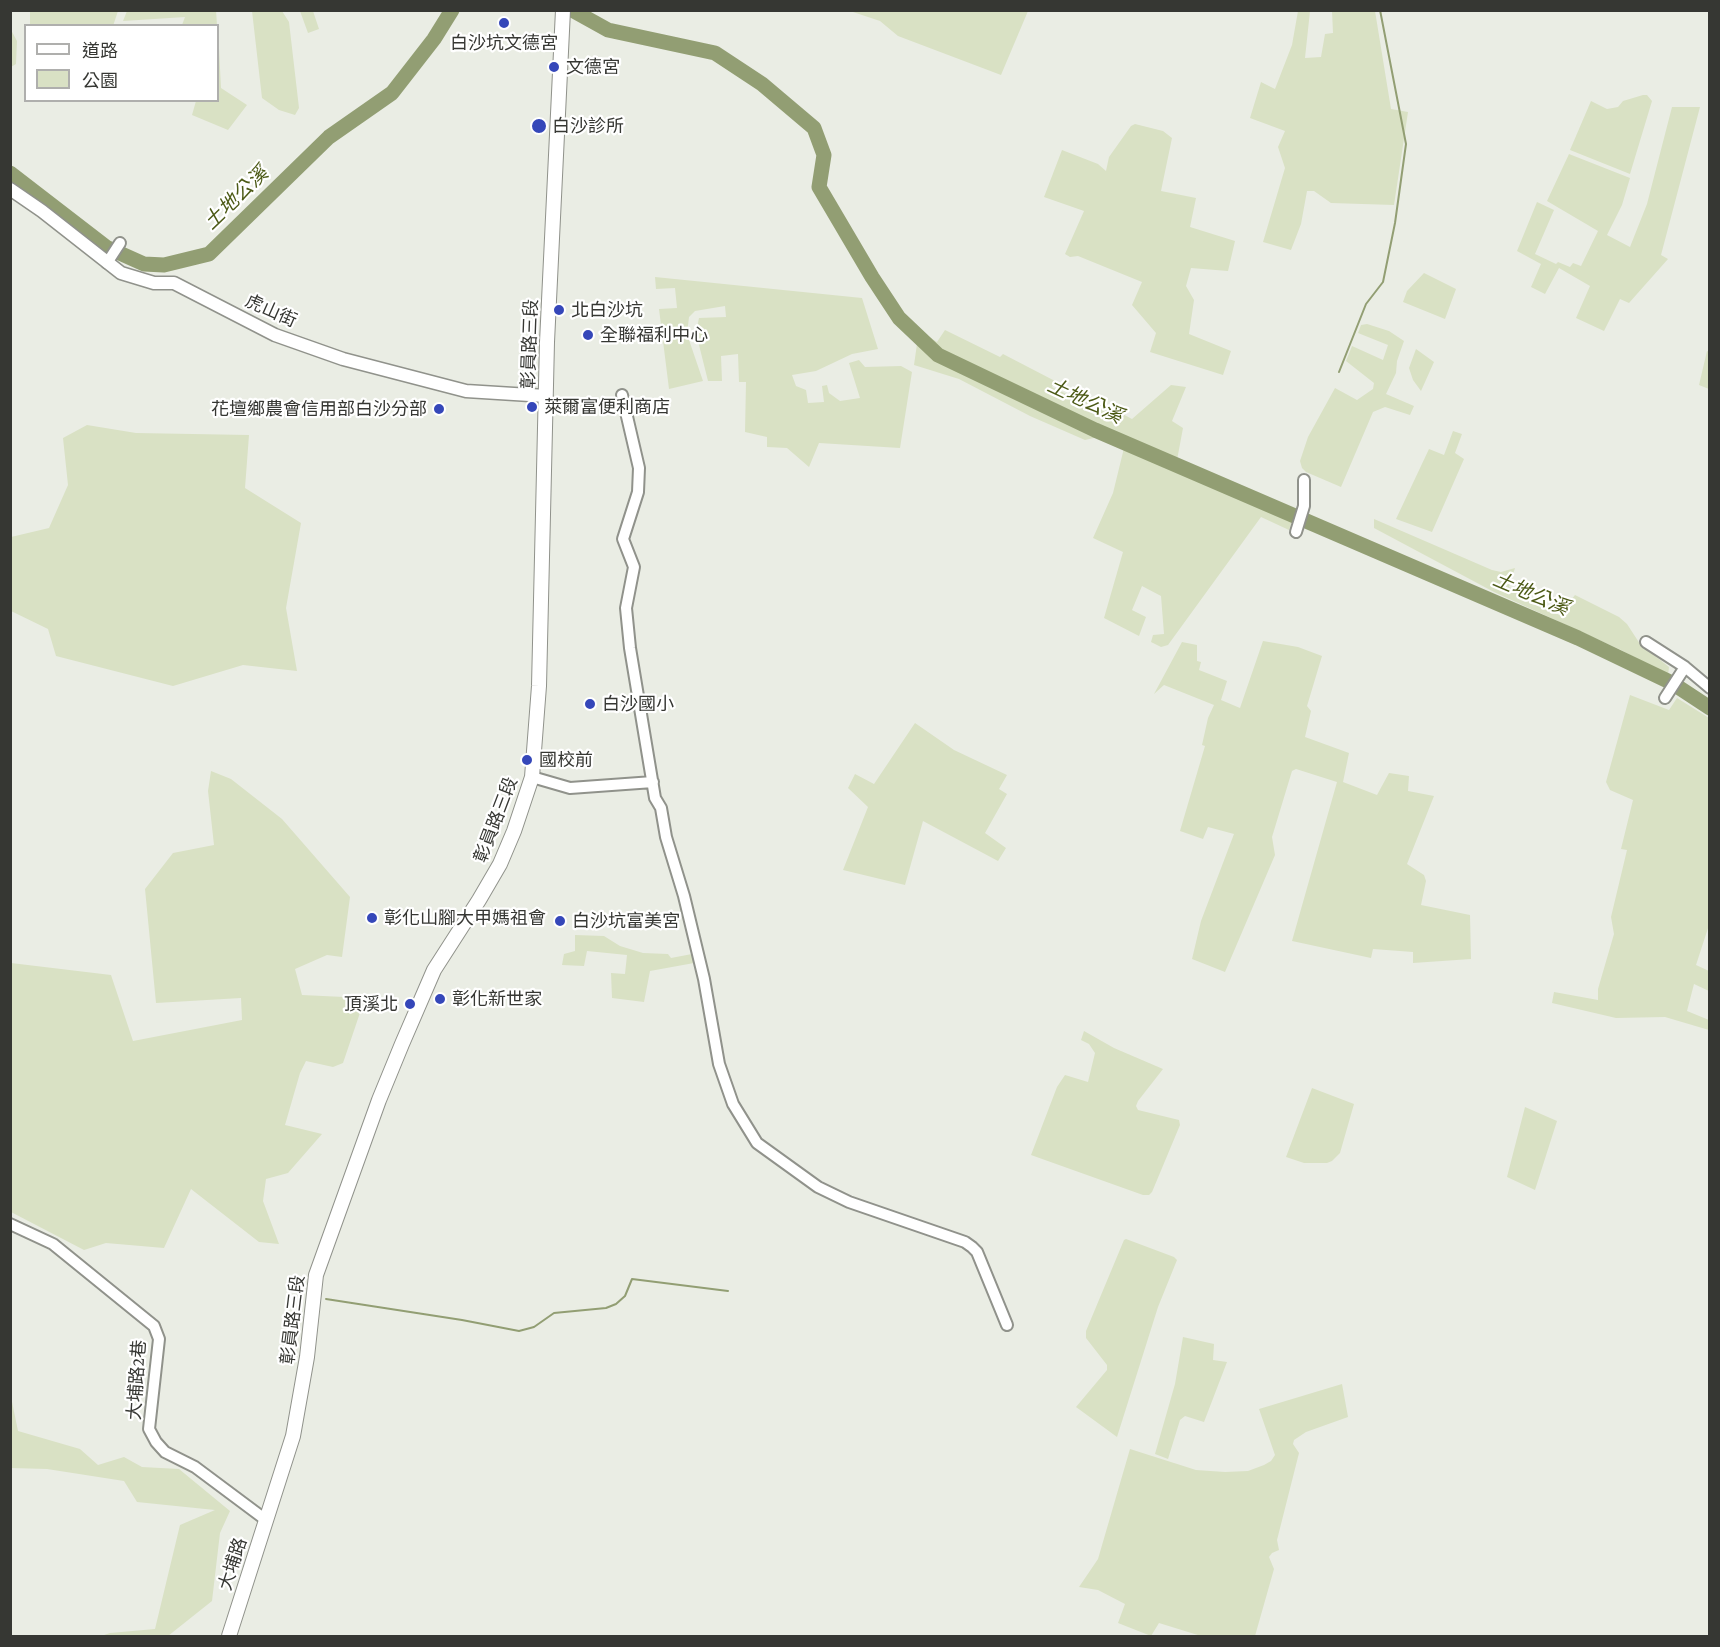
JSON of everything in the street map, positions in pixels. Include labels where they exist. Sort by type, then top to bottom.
[{"type":"main road","name":"彰員路三段","points":[[273,1503],[293,1436],[307,1357],[315,1275],[379,1100],[434,970],[500,864],[532,777],[539,686],[546,396],[563,10]]},
{"type":"main road","name":"大埔路","points":[[229,1636],[273,1503]]},
{"type":"street","name":"虎山街","points":[[10,189],[121,273],[154,283],[174,283],[275,335],[344,359],[466,391],[546,396]]},
{"type":"street","points":[[107,263],[120,243]]},
{"type":"street","points":[[622,395],[639,468],[639,481],[622,538],[634,567],[626,616],[655,798],[661,808],[666,837],[684,897],[704,979],[720,1064],[735,1110],[757,1143],[818,1187],[849,1202],[965,1242],[972,1247],[977,1252],[1007,1325]]},
{"type":"street","points":[[1297,528],[1304,506],[1304,480]]},
{"type":"street","points":[[1646,642],[1710,688]]},
{"type":"street","points":[[1667,696],[1685,668]]},
{"type":"street","points":[[532,777],[570,788],[653,782]]},
{"type":"street","name":"大埔路2巷","points":[[10,1224],[53,1244],[154,1326],[159,1339],[149,1429],[156,1443],[165,1452],[195,1467],[266,1520]]},
{"type":"green space","points":[[30,10],[118,11],[114,24],[30,24]]},
{"type":"green space","points":[[216,10],[217,24],[182,24],[185,17],[123,21],[127,11]]},
{"type":"green space","points":[[252,11],[282,11],[289,22],[299,108],[295,115],[279,110],[262,98]]},
{"type":"green space","points":[[300,11],[313,11],[319,29],[308,33]]},
{"type":"green space","points":[[850,11],[1028,11],[1001,75],[898,36],[880,21]]},
{"type":"green space","points":[[1298,11],[1310,11],[1305,58],[1321,57],[1325,34],[1333,33],[1332,11],[1375,11],[1391,109],[1408,112],[1394,205],[1331,203],[1314,191],[1307,191],[1301,224],[1291,250],[1263,242],[1285,168],[1278,147],[1285,131],[1250,118],[1261,82],[1275,89],[1292,45]]},
{"type":"green space","points":[[11,30],[17,41],[16,64],[11,67]]},
{"type":"green space","points":[[219,48],[221,88],[247,105],[228,130],[192,115],[196,102],[219,102]]},
{"type":"green space","points":[[1647,95],[1652,101],[1630,174],[1570,150],[1591,101],[1607,109],[1618,107],[1623,101]]},
{"type":"green space","points":[[1672,107],[1700,107],[1661,255],[1668,259],[1629,303],[1620,299],[1604,331],[1576,318],[1590,286],[1559,268],[1545,294],[1531,287],[1541,264],[1517,251],[1537,202],[1554,210],[1535,254],[1556,264],[1558,262],[1570,267],[1573,263],[1581,266],[1598,231],[1547,201],[1569,154],[1630,178],[1622,205],[1607,235],[1630,247],[1647,204]]},
{"type":"green space","points":[[1135,124],[1163,131],[1172,138],[1161,191],[1196,198],[1190,227],[1235,241],[1228,271],[1191,268],[1186,286],[1194,300],[1189,334],[1231,351],[1223,375],[1150,352],[1156,333],[1132,305],[1142,282],[1078,256],[1070,257],[1065,254],[1084,211],[1044,197],[1062,150],[1098,164],[1106,171],[1109,157],[1131,126]]},
{"type":"green space","points":[[1424,273],[1456,289],[1445,319],[1403,302],[1407,291]]},
{"type":"green space","points":[[655,277],[862,298],[878,349],[852,354],[816,371],[792,375],[796,386],[806,390],[808,403],[824,402],[822,386],[827,385],[829,393],[840,401],[860,398],[849,363],[859,360],[865,367],[901,366],[912,372],[900,448],[819,443],[809,467],[787,448],[767,447],[767,437],[745,432],[746,382],[739,382],[738,354],[721,356],[722,381],[708,381],[696,333],[699,318],[726,317],[725,306],[695,311],[689,317],[687,334],[703,381],[669,389],[659,309],[677,308],[675,288],[656,289]]},
{"type":"green space","points":[[1367,324],[1389,331],[1404,341],[1397,361],[1396,373],[1386,394],[1414,406],[1410,415],[1385,407],[1373,412],[1341,487],[1306,472],[1300,461],[1308,437],[1335,388],[1357,400],[1373,389],[1374,383],[1346,361],[1352,346],[1383,360],[1388,345],[1358,333],[1361,325]]},
{"type":"green space","points":[[919,330],[937,342],[945,330],[1000,357],[1003,354],[1055,381],[1052,387],[1079,400],[1085,394],[1132,419],[1171,385],[1186,387],[1172,421],[1183,428],[1177,460],[1293,518],[1289,530],[1261,517],[1168,645],[1161,647],[1151,642],[1153,635],[1164,634],[1161,596],[1142,586],[1132,610],[1146,617],[1139,636],[1104,618],[1123,552],[1093,538],[1113,493],[1124,448],[1098,437],[1085,440],[1030,416],[959,379],[914,365]]},
{"type":"green space","points":[[1416,349],[1434,362],[1421,391],[1413,380],[1409,368]]},
{"type":"green space","points":[[1707,351],[1709,352],[1709,389],[1699,385]]},
{"type":"green space","points":[[87,425],[136,433],[249,435],[245,488],[301,523],[286,608],[297,671],[243,665],[173,686],[56,656],[48,629],[11,611],[11,537],[49,528],[68,485],[63,438]]},
{"type":"green space","points":[[1453,431],[1462,434],[1455,453],[1464,459],[1432,532],[1396,519],[1429,449],[1444,455]]},
{"type":"green space","points":[[1374,519],[1492,570],[1501,572],[1515,568],[1509,587],[1538,600],[1559,615],[1575,595],[1619,617],[1627,624],[1640,644],[1669,667],[1668,676],[1621,650],[1494,592],[1374,528]]},
{"type":"green space","points":[[1263,641],[1298,647],[1322,656],[1307,706],[1311,711],[1305,737],[1349,753],[1343,782],[1377,795],[1389,773],[1409,776],[1408,791],[1434,796],[1407,864],[1424,875],[1426,881],[1421,905],[1470,915],[1471,959],[1413,963],[1413,952],[1373,949],[1371,958],[1292,941],[1337,782],[1296,769],[1292,771],[1272,837],[1275,855],[1225,972],[1192,959],[1201,921],[1234,834],[1208,827],[1203,839],[1180,831],[1205,746],[1202,745],[1208,718],[1214,705],[1164,685],[1154,694],[1182,642],[1197,645],[1197,661],[1201,662],[1199,670],[1227,681],[1221,700],[1240,708]]},
{"type":"green space","points":[[1630,695],[1669,710],[1677,698],[1709,718],[1709,925],[1696,965],[1709,971],[1709,991],[1694,984],[1687,1011],[1709,1020],[1709,1030],[1665,1017],[1616,1018],[1552,1003],[1554,992],[1598,1000],[1598,989],[1614,934],[1611,917],[1627,850],[1621,849],[1633,800],[1610,790],[1606,782]]},
{"type":"green space","points":[[915,723],[954,750],[1007,775],[999,789],[1007,794],[985,833],[1006,848],[998,861],[923,821],[905,885],[843,870],[868,807],[848,788],[855,774],[874,784]]},
{"type":"green space","points":[[211,771],[231,779],[282,819],[350,897],[342,957],[327,955],[295,969],[302,995],[365,998],[343,1063],[333,1067],[306,1061],[300,1073],[285,1125],[322,1134],[288,1173],[266,1179],[263,1201],[279,1244],[259,1242],[191,1189],[164,1248],[106,1243],[84,1250],[11,1212],[11,963],[111,975],[133,1041],[242,1020],[241,998],[156,1003],[145,889],[173,853],[214,845],[208,791]]},
{"type":"green space","points":[[575,935],[604,936],[620,946],[643,953],[668,954],[671,958],[692,954],[694,963],[650,971],[644,1002],[612,998],[611,973],[625,974],[627,955],[587,951],[584,966],[562,965],[564,954],[575,951]]},
{"type":"green space","points":[[1084,1031],[1114,1048],[1163,1069],[1136,1106],[1138,1110],[1179,1120],[1180,1125],[1149,1195],[1143,1195],[1031,1155],[1057,1087],[1065,1075],[1088,1082],[1095,1053],[1089,1044],[1081,1040]]},
{"type":"green space","points":[[1312,1088],[1354,1104],[1340,1153],[1327,1163],[1304,1163],[1286,1157]]},
{"type":"green space","points":[[1525,1107],[1557,1121],[1535,1190],[1507,1177]]},
{"type":"green space","points":[[1126,1239],[1177,1260],[1158,1307],[1117,1437],[1076,1407],[1107,1370],[1107,1365],[1086,1338],[1086,1331]]},
{"type":"green space","points":[[1183,1337],[1214,1344],[1213,1360],[1227,1362],[1204,1422],[1185,1416],[1180,1420],[1168,1459],[1155,1454],[1175,1384]]},
{"type":"green space","points":[[1342,1384],[1348,1417],[1306,1432],[1294,1440],[1293,1444],[1299,1453],[1277,1540],[1279,1550],[1269,1557],[1274,1569],[1255,1636],[1201,1636],[1159,1623],[1151,1636],[1118,1623],[1125,1604],[1098,1590],[1079,1587],[1098,1559],[1130,1449],[1196,1470],[1248,1471],[1271,1461],[1275,1455],[1259,1409]]},
{"type":"green space","points":[[10,1392],[18,1431],[80,1449],[98,1465],[124,1457],[142,1467],[179,1469],[230,1511],[220,1533],[212,1601],[168,1636],[101,1636],[110,1633],[155,1629],[180,1525],[215,1510],[137,1502],[124,1481],[47,1469],[11,1468]]},
{"type":"waterway","name":"土地公溪","points":[[10,173],[106,247],[144,264],[164,265],[209,254],[329,137],[392,93],[434,39],[452,10]]},
{"type":"waterway","name":"土地公溪","points":[[572,10],[608,30],[715,53],[762,84],[814,128],[824,155],[819,187],[899,318],[938,355],[1095,430],[1578,638],[1672,683],[1710,708]]},
{"type":"waterway","points":[[1339,372],[1366,304],[1383,282],[1395,223],[1406,144],[1380,10]]},
{"type":"waterway","points":[[326,1299],[519,1331],[534,1327],[554,1313],[606,1308],[616,1304],[625,1296],[632,1279],[728,1291]]},
{"type":"place","name":"白沙坑文德宮","points":[[504,23]]},
{"type":"place","name":"文德宮","points":[[554,67]]},
{"type":"place","name":"白沙診所","points":[[539,126]]},
{"type":"place","name":"北白沙坑","points":[[559,310]]},
{"type":"place","name":"全聯福利中心","points":[[588,335]]},
{"type":"place","name":"萊爾富便利商店","points":[[532,407]]},
{"type":"place","name":"花壇鄉農會信用部白沙分部","points":[[439,409]]},
{"type":"place","name":"白沙國小","points":[[590,704]]},
{"type":"place","name":"國校前","points":[[527,760]]},
{"type":"place","name":"彰化山腳大甲媽祖會","points":[[372,918]]},
{"type":"place","name":"白沙坑富美宮","points":[[560,921]]},
{"type":"place","name":"彰化新世家","points":[[440,999]]},
{"type":"place","name":"頂溪北","points":[[410,1004]]}]
